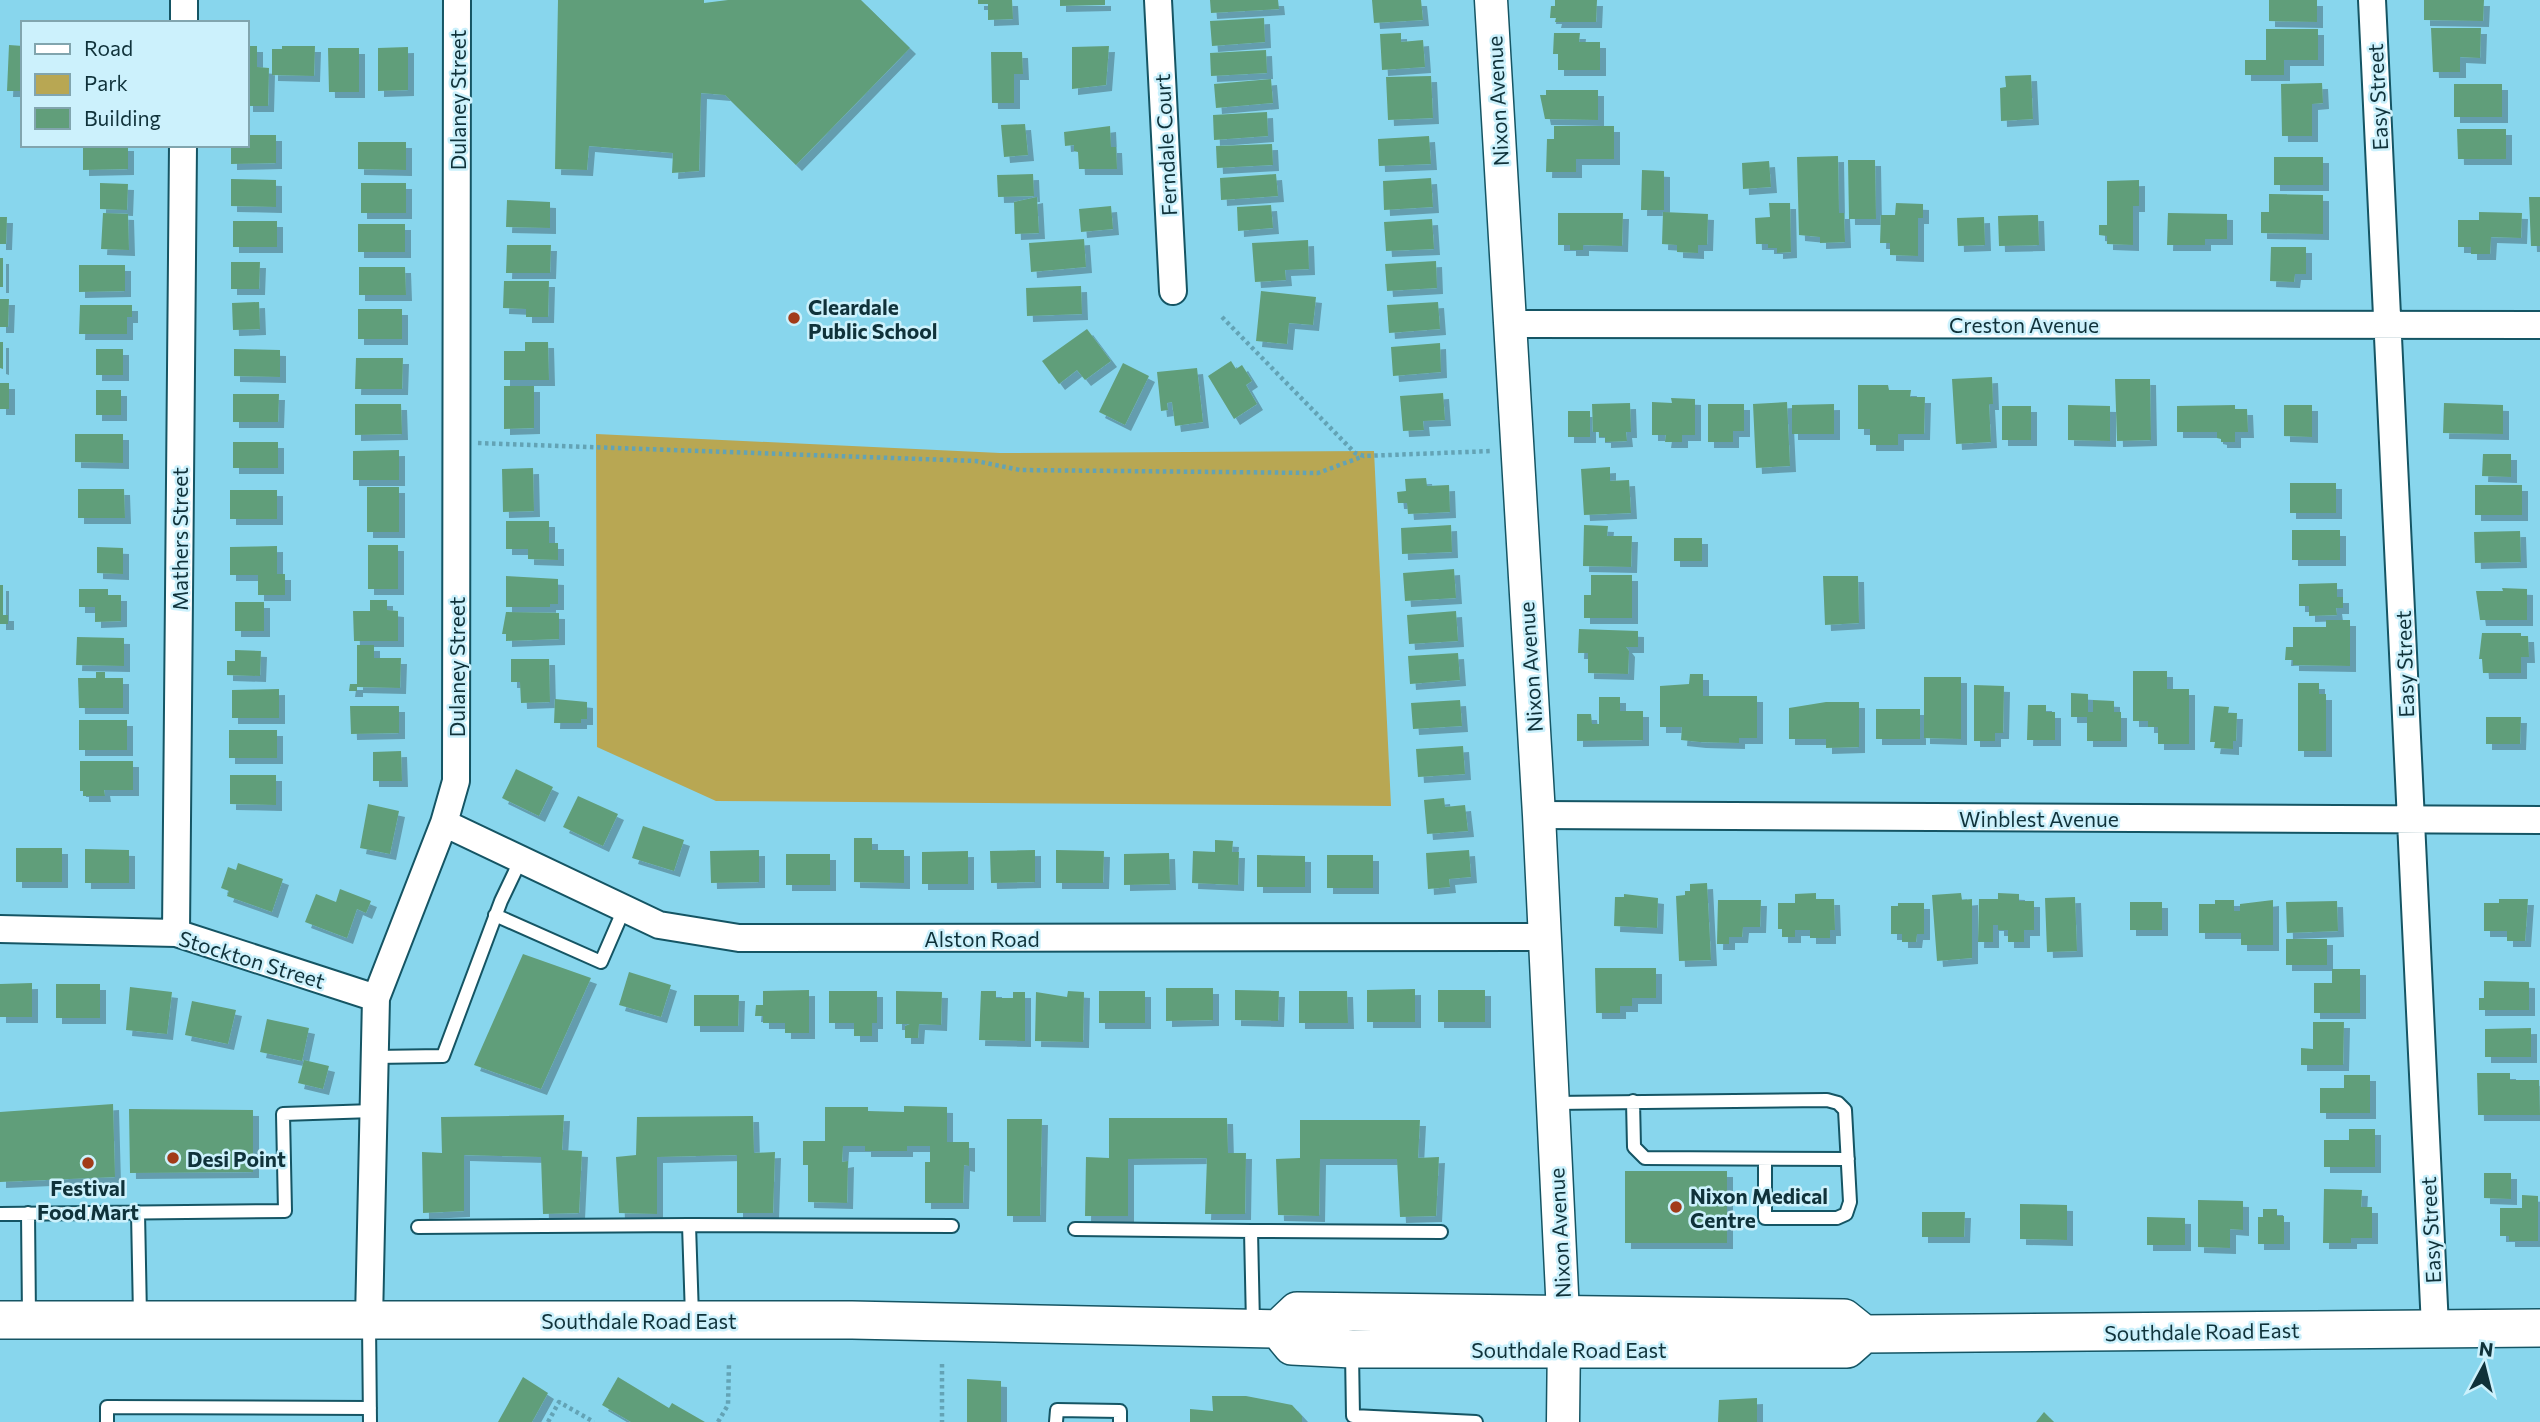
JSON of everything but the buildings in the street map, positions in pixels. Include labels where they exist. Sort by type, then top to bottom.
[{"type":"main road","name":"Southdale Road East","points":[[15,1320],[692,1320],[1266,1329],[1297,1311],[1563,1333],[1847,1349],[1864,1334],[2540,1328]]},
{"type":"main road","name":"Southdale Road East","points":[[1266,1329],[1292,1346],[1352,1349],[1563,1333]]},
{"type":"street","points":[[184,0],[184,21]]},
{"type":"street","name":"Dulaney Street","points":[[369,1320],[376,998],[444,823],[456,781],[457,0]]},
{"type":"street","name":"Ferndale Court","points":[[1158,0],[1173,291]]},
{"type":"street","name":"Nixon Avenue","points":[[1492,0],[1508,324],[1539,815],[1563,1333],[1563,1422]]},
{"type":"street","name":"Easy Street","points":[[2372,0],[2435,1327]]},
{"type":"street","name":"Mathers Street","points":[[176,933],[183,147]]},
{"type":"street","name":"Creston Avenue","points":[[1508,324],[2540,325]]},
{"type":"street","name":"Winblest Avenue","points":[[1539,815],[2540,820]]},
{"type":"street","name":"Alston Road","points":[[444,823],[659,925],[739,938],[1545,937]]},
{"type":"street","name":"Stockton Street","points":[[0,929],[176,933],[376,998]]},
{"type":"lane","points":[[374,1057],[443,1056],[495,915],[521,859]]},
{"type":"lane","points":[[495,915],[601,962],[624,909]]},
{"type":"lane","points":[[1553,1103],[1827,1100],[1838,1103],[1845,1110],[1850,1202],[1846,1214],[1837,1218],[1765,1218],[1765,1159]]},
{"type":"lane","points":[[1633,1101],[1634,1147],[1645,1158],[1848,1159]]},
{"type":"lane","points":[[0,1214],[285,1211],[283,1114],[373,1111]]},
{"type":"lane","points":[[138,1212],[140,1320]]},
{"type":"lane","points":[[15,1320],[28,1213]]},
{"type":"lane","points":[[689,1225],[692,1320]]},
{"type":"lane","points":[[418,1227],[952,1226]]},
{"type":"lane","points":[[1075,1229],[1441,1232]]},
{"type":"lane","points":[[1251,1231],[1266,1329]]},
{"type":"lane","points":[[369,1320],[370,1422]]},
{"type":"lane","points":[[1352,1349],[1353,1416],[1476,1422]]},
{"type":"lane","points":[[107,1422],[107,1407],[370,1408]]},
{"type":"lane","points":[[1056,1422],[1057,1410],[1120,1411],[1120,1422]]},
{"type":"path","points":[[1222,317],[1355,453],[1364,456]]},
{"type":"path","points":[[456,442],[976,461],[1020,470],[1318,473],[1364,456],[1485,452]]},
{"type":"path","points":[[718,1422],[728,1405],[729,1364]]},
{"type":"path","points":[[942,1364],[942,1422]]},
{"type":"path","points":[[548,1422],[559,1402],[583,1419],[594,1422]]},
{"type":"green space","points":[[596,434],[1000,453],[1374,451],[1391,806],[716,801],[597,747]]},
{"type":"place","name":"Cleardale Public School","points":[[794,318]]},
{"type":"place","name":"Desi Point","points":[[173,1158]]},
{"type":"place","name":"Festival Food Mart","points":[[88,1163]]},
{"type":"place","name":"Nixon Medical Centre","points":[[1676,1207]]}]
